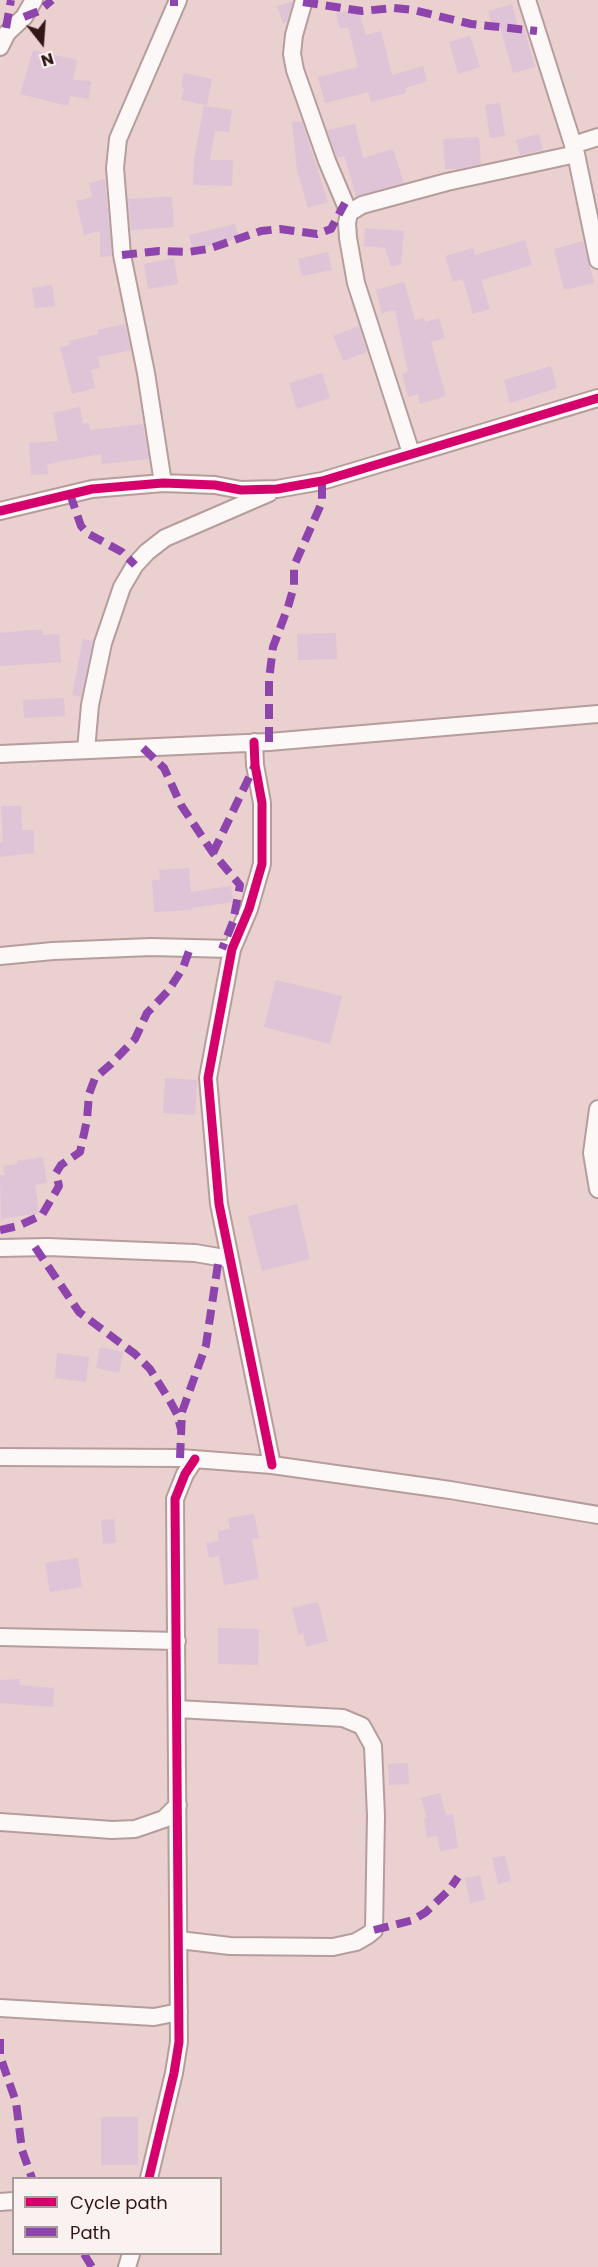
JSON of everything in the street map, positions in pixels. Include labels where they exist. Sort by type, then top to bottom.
[{"type":"street","points":[[0,47],[7,33],[24,17],[34,0]]},
{"type":"street","points":[[163,483],[146,373],[122,255],[115,168],[118,139],[178,0]]},
{"type":"street","points":[[304,0],[294,35],[292,54],[295,70],[327,161],[349,213],[348,231],[356,283],[411,453]]},
{"type":"street","points":[[527,0],[575,150],[598,260]]},
{"type":"street","points":[[349,213],[362,205],[575,150],[598,138]]},
{"type":"street","points":[[0,512],[92,489],[163,483],[215,485],[241,490],[277,489],[322,481],[598,398]]},
{"type":"street","points":[[86,750],[90,705],[103,643],[122,587],[135,565],[165,538],[277,489]]},
{"type":"street","points":[[0,754],[254,742],[598,714]]},
{"type":"street","points":[[254,742],[255,765],[262,803],[262,864],[249,909],[232,949],[208,1078],[219,1204],[272,1465]]},
{"type":"street","points":[[0,956],[53,951],[151,947],[232,949]]},
{"type":"street","points":[[598,1109],[592,1154],[598,1189]]},
{"type":"street","points":[[0,1248],[48,1247],[195,1253],[230,1259]]},
{"type":"street","points":[[0,1456],[195,1459],[272,1465],[450,1490],[598,1515]]},
{"type":"street","points":[[149,2177],[179,2042],[176,1499],[185,1474],[195,1459]]},
{"type":"street","points":[[0,1637],[177,1641]]},
{"type":"street","points":[[177,1709],[343,1718],[362,1726],[373,1746],[376,1816],[374,1930],[368,1935],[356,1942],[333,1947],[230,1946],[179,1940]]},
{"type":"street","points":[[0,1822],[135,1830],[164,1819],[178,1805]]},
{"type":"street","points":[[0,2008],[154,2017],[179,2012]]},
{"type":"building","points":[[293,1],[287,22],[283,23],[277,6]]},
{"type":"building","points":[[512,4],[519,30],[524,28],[535,67],[513,73],[499,24],[492,26],[488,11]]},
{"type":"building","points":[[358,8],[366,35],[381,31],[392,75],[423,66],[427,81],[405,88],[406,93],[371,102],[368,92],[325,103],[318,77],[358,67],[348,27],[340,29],[336,14]]},
{"type":"building","points":[[470,36],[480,67],[458,74],[449,42]]},
{"type":"building","points":[[33,50],[77,60],[73,80],[91,81],[89,99],[70,96],[68,106],[20,94]]},
{"type":"building","points":[[184,73],[212,79],[207,105],[181,100]]},
{"type":"building","points":[[500,103],[505,136],[490,138],[485,105]]},
{"type":"building","points":[[204,106],[232,110],[229,132],[215,131],[210,160],[233,160],[232,186],[193,185],[194,159]]},
{"type":"building","points":[[302,121],[328,202],[308,208],[297,170],[292,122]]},
{"type":"building","points":[[355,124],[363,158],[393,149],[404,183],[356,196],[344,156],[337,158],[327,130]]},
{"type":"building","points":[[539,134],[543,150],[520,155],[516,140]]},
{"type":"building","points":[[479,137],[481,164],[445,169],[443,139]]},
{"type":"building","points":[[105,179],[112,256],[100,257],[100,231],[84,235],[76,201],[92,197],[89,183]]},
{"type":"building","points":[[172,197],[174,227],[131,230],[128,199]]},
{"type":"building","points":[[235,224],[239,238],[193,250],[189,235]]},
{"type":"building","points":[[365,228],[404,231],[401,264],[391,267],[385,248],[364,246]]},
{"type":"building","points":[[525,240],[532,265],[481,280],[490,309],[473,314],[463,279],[453,282],[445,256],[473,248],[475,255]]},
{"type":"building","points":[[583,241],[594,283],[564,290],[554,249]]},
{"type":"building","points":[[328,252],[332,270],[302,276],[298,259]]},
{"type":"building","points":[[174,258],[178,284],[148,289],[144,264]]},
{"type":"building","points":[[404,282],[415,320],[424,318],[425,322],[439,318],[445,338],[431,342],[446,396],[420,404],[418,394],[408,397],[402,374],[408,372],[395,310],[382,313],[376,290]]},
{"type":"building","points":[[52,285],[55,306],[35,308],[32,288]]},
{"type":"building","points":[[125,324],[131,350],[98,357],[100,368],[91,370],[95,388],[72,394],[60,347],[70,345],[69,341],[98,334],[97,330]]},
{"type":"building","points":[[359,326],[367,352],[343,361],[333,336]]},
{"type":"building","points":[[551,366],[557,388],[510,403],[504,380]]},
{"type":"building","points":[[322,373],[330,398],[297,409],[289,383]]},
{"type":"building","points":[[80,407],[83,424],[89,423],[90,430],[143,424],[149,459],[102,464],[101,454],[47,464],[48,474],[31,475],[29,443],[58,441],[53,413]]},
{"type":"building","points":[[43,630],[43,635],[59,634],[61,662],[0,666],[0,633]]},
{"type":"building","points":[[336,633],[337,659],[298,660],[297,634]]},
{"type":"building","points":[[83,639],[93,641],[81,697],[72,695]]},
{"type":"building","points":[[64,698],[65,716],[24,718],[23,700]]},
{"type":"building","points":[[1,806],[21,806],[22,830],[34,830],[34,853],[0,857],[0,842],[3,842]]},
{"type":"building","points":[[189,868],[191,892],[231,886],[233,902],[192,908],[192,910],[154,912],[152,880],[160,880],[159,870]]},
{"type":"building","points":[[276,980],[342,996],[330,1044],[264,1027]]},
{"type":"building","points":[[165,1078],[197,1080],[195,1115],[163,1113]]},
{"type":"building","points":[[43,1157],[47,1183],[35,1185],[39,1213],[1,1219],[0,1175],[5,1175],[3,1166],[17,1164],[17,1161]]},
{"type":"building","points":[[297,1204],[310,1259],[262,1271],[248,1216]]},
{"type":"building","points":[[100,1347],[123,1352],[119,1373],[96,1368]]},
{"type":"building","points":[[57,1353],[89,1357],[86,1382],[55,1378]]},
{"type":"building","points":[[254,1514],[259,1538],[252,1539],[259,1579],[224,1585],[219,1556],[209,1558],[206,1543],[219,1541],[218,1531],[230,1529],[228,1518]]},
{"type":"building","points":[[114,1519],[116,1543],[103,1544],[101,1520]]},
{"type":"building","points":[[78,1558],[82,1587],[50,1592],[45,1563]]},
{"type":"building","points":[[318,1602],[328,1641],[306,1647],[303,1633],[299,1635],[292,1608]]},
{"type":"building","points":[[218,1628],[259,1629],[258,1665],[218,1664]]},
{"type":"building","points":[[20,1679],[19,1685],[54,1688],[53,1707],[0,1703],[0,1680]]},
{"type":"building","points":[[408,1763],[409,1784],[389,1785],[388,1764]]},
{"type":"building","points":[[440,1793],[446,1815],[453,1814],[458,1848],[440,1851],[437,1836],[427,1838],[424,1819],[427,1818],[421,1798]]},
{"type":"building","points":[[505,1855],[511,1881],[498,1884],[492,1858]]},
{"type":"building","points":[[480,1875],[485,1900],[470,1903],[465,1878]]},
{"type":"building","points":[[101,2117],[138,2117],[138,2165],[101,2165]]},
{"type":"marked path","points":[[6,28],[11,0]]},
{"type":"marked path","points":[[24,17],[39,11],[52,0]]},
{"type":"marked path","points":[[174,0],[174,6]]},
{"type":"marked path","points":[[303,2],[362,11],[394,8],[413,10],[471,24],[537,31]]},
{"type":"marked path","points":[[122,255],[208,249],[261,231],[280,229],[317,234],[331,229],[345,203]]},
{"type":"marked path","points":[[269,742],[269,680],[273,647],[294,586],[294,566],[322,502],[322,481]]},
{"type":"marked path","points":[[70,494],[81,526],[87,533],[122,552],[135,565]]},
{"type":"marked path","points":[[143,748],[164,768],[181,805],[213,853],[240,885],[233,922],[222,949]]},
{"type":"marked path","points":[[213,853],[254,767]]},
{"type":"marked path","points":[[0,1230],[18,1226],[42,1215],[59,1186],[56,1173],[61,1165],[80,1152],[87,1120],[89,1094],[95,1078],[135,1039],[147,1013],[168,991],[183,968],[190,948]]},
{"type":"marked path","points":[[35,1247],[79,1312],[135,1354],[150,1369],[177,1414],[181,1429]]},
{"type":"marked path","points":[[180,1458],[182,1412],[206,1345],[219,1257]]},
{"type":"marked path","points":[[374,1930],[413,1920],[426,1912],[449,1890],[458,1877]]},
{"type":"marked path","points":[[0,2039],[0,2056],[16,2102],[22,2150],[32,2177]]},
{"type":"marked path","points":[[85,2255],[92,2267]]},
{"type":"cycle path","points":[[0,511],[92,489],[163,483],[215,485],[241,490],[277,489],[322,481],[598,398]]},
{"type":"cycle path","points":[[254,742],[255,765],[262,803],[262,864],[249,909],[232,949],[208,1078],[219,1204],[272,1465]]},
{"type":"cycle path","points":[[149,2177],[179,2042],[175,1499],[185,1474],[195,1459]]}]
